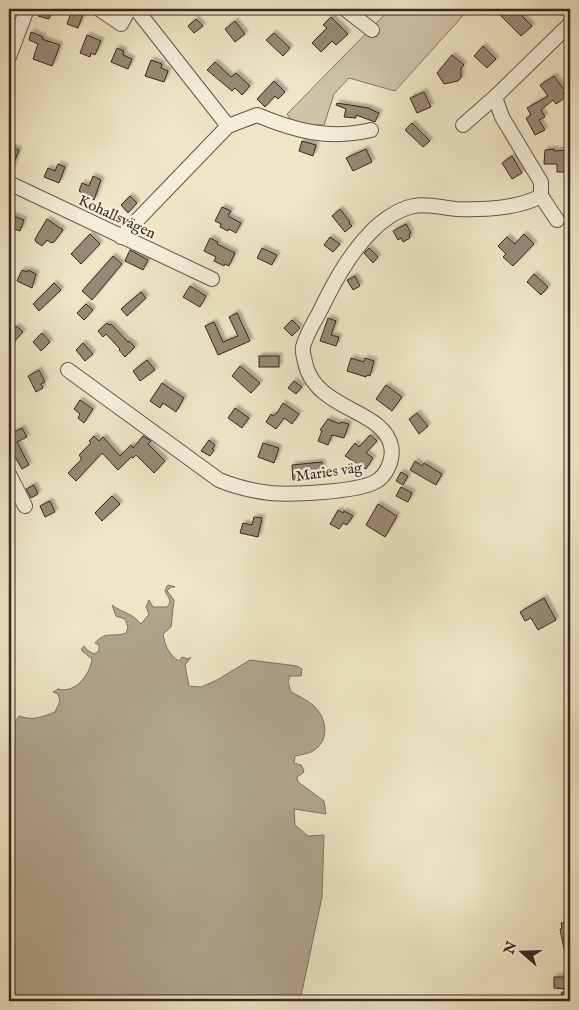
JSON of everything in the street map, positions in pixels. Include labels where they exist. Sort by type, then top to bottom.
[{"type":"street","points":[[9,57],[27,9]]},
{"type":"street","points":[[98,9],[121,24],[129,9]]},
{"type":"street","points":[[136,9],[228,126]]},
{"type":"street","points":[[345,9],[372,30]]},
{"type":"street","points":[[464,125],[570,24]]},
{"type":"street","points":[[495,97],[502,117],[541,182],[541,196],[557,220]]},
{"type":"street","points":[[121,237],[228,126],[256,115],[292,129],[337,135],[371,130]]},
{"type":"street","name":"Kohallsvägen","points":[[9,183],[212,279]]},
{"type":"street","name":"Maries väg","points":[[68,370],[219,480],[238,488],[293,494],[334,490],[376,482],[383,476],[392,456],[391,444],[383,430],[365,417],[329,398],[311,379],[307,370],[303,349],[336,278],[352,255],[379,225],[394,214],[413,206],[421,205],[458,209],[512,206],[541,196]]},
{"type":"street","points":[[9,474],[25,506]]},
{"type":"shaded area","points":[[390,9],[469,9],[395,91],[349,78],[334,94],[324,125],[303,125],[294,122],[287,114]]},
{"type":"shaded area","points":[[169,585],[175,587],[171,587],[167,591],[174,600],[171,627],[163,634],[166,646],[176,659],[179,661],[182,657],[188,659],[191,657],[185,665],[189,686],[201,687],[217,680],[250,660],[297,666],[302,669],[301,676],[290,676],[288,682],[291,692],[314,706],[322,717],[325,730],[321,743],[311,752],[295,756],[294,763],[301,765],[304,770],[297,777],[298,782],[324,801],[326,814],[294,809],[295,825],[308,836],[324,835],[322,897],[300,1001],[9,1001],[9,734],[15,731],[13,725],[19,716],[42,717],[55,712],[60,701],[58,694],[53,692],[58,689],[70,689],[81,682],[91,665],[92,659],[81,650],[84,646],[94,654],[99,651],[99,645],[95,643],[99,639],[106,635],[126,633],[128,627],[125,619],[116,616],[112,605],[134,617],[141,624],[149,614],[146,607],[149,600],[153,607],[167,607],[169,605],[169,599],[165,591]]},
{"type":"building","points":[[41,9],[53,9],[49,19],[38,16]]},
{"type":"building","points":[[494,9],[515,9],[532,26],[521,36]]},
{"type":"building","points":[[72,10],[83,14],[78,28],[67,24]]},
{"type":"building","points":[[331,17],[348,34],[336,45],[332,41],[321,52],[312,43],[327,28],[323,25]]},
{"type":"building","points":[[196,19],[203,26],[194,33],[188,26]]},
{"type":"building","points":[[235,21],[245,34],[235,42],[225,29]]},
{"type":"building","points":[[31,32],[43,37],[42,39],[60,45],[52,66],[33,59],[38,44],[29,40]]},
{"type":"building","points":[[274,33],[290,48],[283,56],[266,40]]},
{"type":"building","points":[[87,35],[101,41],[95,55],[91,53],[90,57],[80,53]]},
{"type":"building","points":[[483,46],[496,59],[487,68],[474,56]]},
{"type":"building","points":[[117,48],[124,51],[123,55],[132,59],[128,69],[111,62]]},
{"type":"building","points":[[452,55],[464,65],[461,68],[461,78],[458,81],[444,84],[437,73]]},
{"type":"building","points":[[151,60],[162,64],[161,68],[168,71],[164,82],[145,76]]},
{"type":"building","points":[[215,62],[231,77],[236,73],[250,86],[242,95],[235,88],[232,91],[207,70]]},
{"type":"building","points":[[554,76],[565,91],[563,93],[566,97],[556,104],[553,100],[541,110],[545,117],[539,120],[545,130],[535,135],[526,118],[531,115],[527,108],[548,96],[540,85]]},
{"type":"building","points":[[274,81],[285,92],[278,99],[275,96],[265,107],[257,99]]},
{"type":"building","points":[[424,92],[431,107],[417,113],[410,98]]},
{"type":"building","points":[[337,103],[368,108],[379,113],[375,122],[356,115],[356,118],[344,117],[346,109],[336,105]]},
{"type":"building","points":[[412,123],[430,141],[423,147],[405,130]]},
{"type":"building","points":[[302,141],[316,145],[313,156],[299,151]]},
{"type":"building","points":[[9,146],[19,150],[10,174],[9,174]]},
{"type":"building","points":[[366,149],[372,162],[353,171],[346,158]]},
{"type":"building","points":[[554,149],[554,151],[568,150],[570,168],[568,168],[568,172],[557,172],[557,164],[544,164],[545,150]]},
{"type":"building","points":[[512,156],[522,173],[512,179],[502,163]]},
{"type":"building","points":[[58,164],[65,167],[59,183],[44,177],[48,168],[55,171]]},
{"type":"building","points":[[93,176],[101,180],[94,200],[79,191],[82,183],[89,186]]},
{"type":"building","points":[[130,196],[137,203],[128,213],[121,205]]},
{"type":"building","points":[[222,207],[231,211],[228,216],[241,223],[236,233],[220,227],[221,224],[215,221]]},
{"type":"building","points":[[340,209],[352,226],[345,232],[332,216]]},
{"type":"building","points":[[9,214],[24,220],[20,231],[9,227]]},
{"type":"building","points":[[47,219],[63,230],[54,242],[51,243],[47,240],[42,246],[35,239]]},
{"type":"building","points":[[406,224],[411,233],[409,234],[410,238],[403,242],[401,238],[398,240],[393,231]]},
{"type":"building","points":[[90,234],[100,244],[81,264],[71,254]]},
{"type":"building","points":[[524,234],[534,244],[513,266],[503,257],[506,254],[498,246],[507,237],[515,244]]},
{"type":"building","points":[[330,237],[340,244],[333,252],[324,245]]},
{"type":"building","points":[[210,238],[218,242],[217,244],[235,253],[229,266],[225,264],[224,266],[214,261],[216,257],[204,251]]},
{"type":"building","points":[[262,248],[277,255],[272,265],[257,258]]},
{"type":"building","points":[[369,248],[378,257],[373,263],[364,253]]},
{"type":"building","points":[[130,250],[148,260],[143,270],[125,261]]},
{"type":"building","points":[[113,256],[122,264],[92,300],[82,291]]},
{"type":"building","points":[[22,270],[27,272],[28,270],[36,274],[32,288],[17,281]]},
{"type":"building","points":[[534,274],[548,287],[541,295],[527,282]]},
{"type":"building","points":[[355,276],[360,286],[353,290],[347,280]]},
{"type":"building","points":[[54,283],[61,290],[39,311],[33,304]]},
{"type":"building","points":[[190,286],[206,296],[200,307],[183,297]]},
{"type":"building","points":[[141,292],[146,298],[127,316],[121,309]]},
{"type":"building","points":[[86,304],[93,310],[84,320],[77,313]]},
{"type":"building","points":[[237,313],[250,341],[218,355],[205,326],[214,322],[223,342],[238,336],[229,317]]},
{"type":"building","points":[[328,318],[336,321],[331,335],[339,337],[336,346],[320,341]]},
{"type":"building","points":[[292,320],[300,328],[292,336],[284,328]]},
{"type":"building","points":[[107,323],[111,324],[135,347],[125,357],[106,334],[103,337],[98,331]]},
{"type":"building","points":[[16,326],[23,332],[9,347],[9,334]]},
{"type":"building","points":[[42,333],[50,342],[41,351],[33,342]]},
{"type":"building","points":[[83,343],[93,354],[85,361],[76,350]]},
{"type":"building","points":[[259,356],[279,356],[279,367],[259,367]]},
{"type":"building","points":[[351,358],[364,362],[365,358],[374,361],[370,376],[367,375],[366,377],[347,371]]},
{"type":"building","points":[[147,360],[155,370],[140,381],[133,371]]},
{"type":"building","points":[[240,366],[260,383],[251,393],[232,376]]},
{"type":"building","points":[[39,370],[45,382],[41,384],[43,388],[36,392],[28,376]]},
{"type":"building","points":[[294,381],[302,387],[296,394],[288,388]]},
{"type":"building","points":[[162,383],[184,398],[176,412],[163,403],[160,408],[150,401]]},
{"type":"building","points":[[386,385],[402,397],[392,411],[376,399]]},
{"type":"building","points":[[80,400],[93,409],[84,423],[78,418],[80,414],[74,409]]},
{"type":"building","points":[[283,403],[299,414],[292,424],[284,418],[276,429],[266,422],[271,414],[273,416],[277,413]]},
{"type":"building","points":[[235,408],[249,418],[242,428],[228,418]]},
{"type":"building","points":[[417,413],[428,426],[419,434],[409,419]]},
{"type":"building","points":[[328,419],[340,424],[341,422],[349,424],[344,438],[332,435],[328,445],[318,441],[322,431],[320,430]]},
{"type":"building","points":[[9,426],[12,433],[22,428],[27,437],[17,442],[29,465],[22,469],[9,447]]},
{"type":"building","points":[[370,435],[377,441],[366,453],[373,458],[366,469],[345,456],[355,443],[359,447]]},
{"type":"building","points":[[94,436],[99,441],[103,437],[120,456],[131,445],[133,448],[143,436],[151,441],[148,444],[165,461],[154,473],[136,455],[133,458],[131,457],[118,470],[102,453],[76,481],[68,473],[81,460],[79,455],[91,443],[89,441]]},
{"type":"building","points":[[209,440],[215,445],[210,456],[201,451]]},
{"type":"building","points":[[263,443],[279,448],[274,463],[258,457]]},
{"type":"building","points":[[415,461],[422,466],[424,463],[442,474],[436,485],[410,470]]},
{"type":"building","points":[[322,462],[323,477],[293,480],[292,465]]},
{"type":"building","points":[[401,472],[408,476],[403,485],[396,481]]},
{"type":"building","points":[[34,485],[38,494],[31,498],[26,489]]},
{"type":"building","points":[[401,487],[412,493],[408,502],[396,496]]},
{"type":"building","points":[[112,496],[120,504],[102,521],[95,513]]},
{"type":"building","points":[[50,501],[55,512],[45,517],[40,506]]},
{"type":"building","points":[[378,504],[397,516],[385,537],[366,525]]},
{"type":"building","points":[[338,510],[353,516],[347,525],[343,523],[339,529],[330,524]]},
{"type":"building","points":[[254,517],[262,518],[258,537],[240,533],[243,523],[252,525]]},
{"type":"building","points":[[544,598],[556,620],[538,630],[531,618],[525,621],[520,612]]},
{"type":"building","points":[[570,922],[570,954],[565,954],[560,929],[562,928],[561,923]]},
{"type":"building","points":[[554,977],[566,977],[566,989],[554,988]]},
{"type":"building","points":[[562,992],[570,995],[570,1001],[558,1001]]}]
